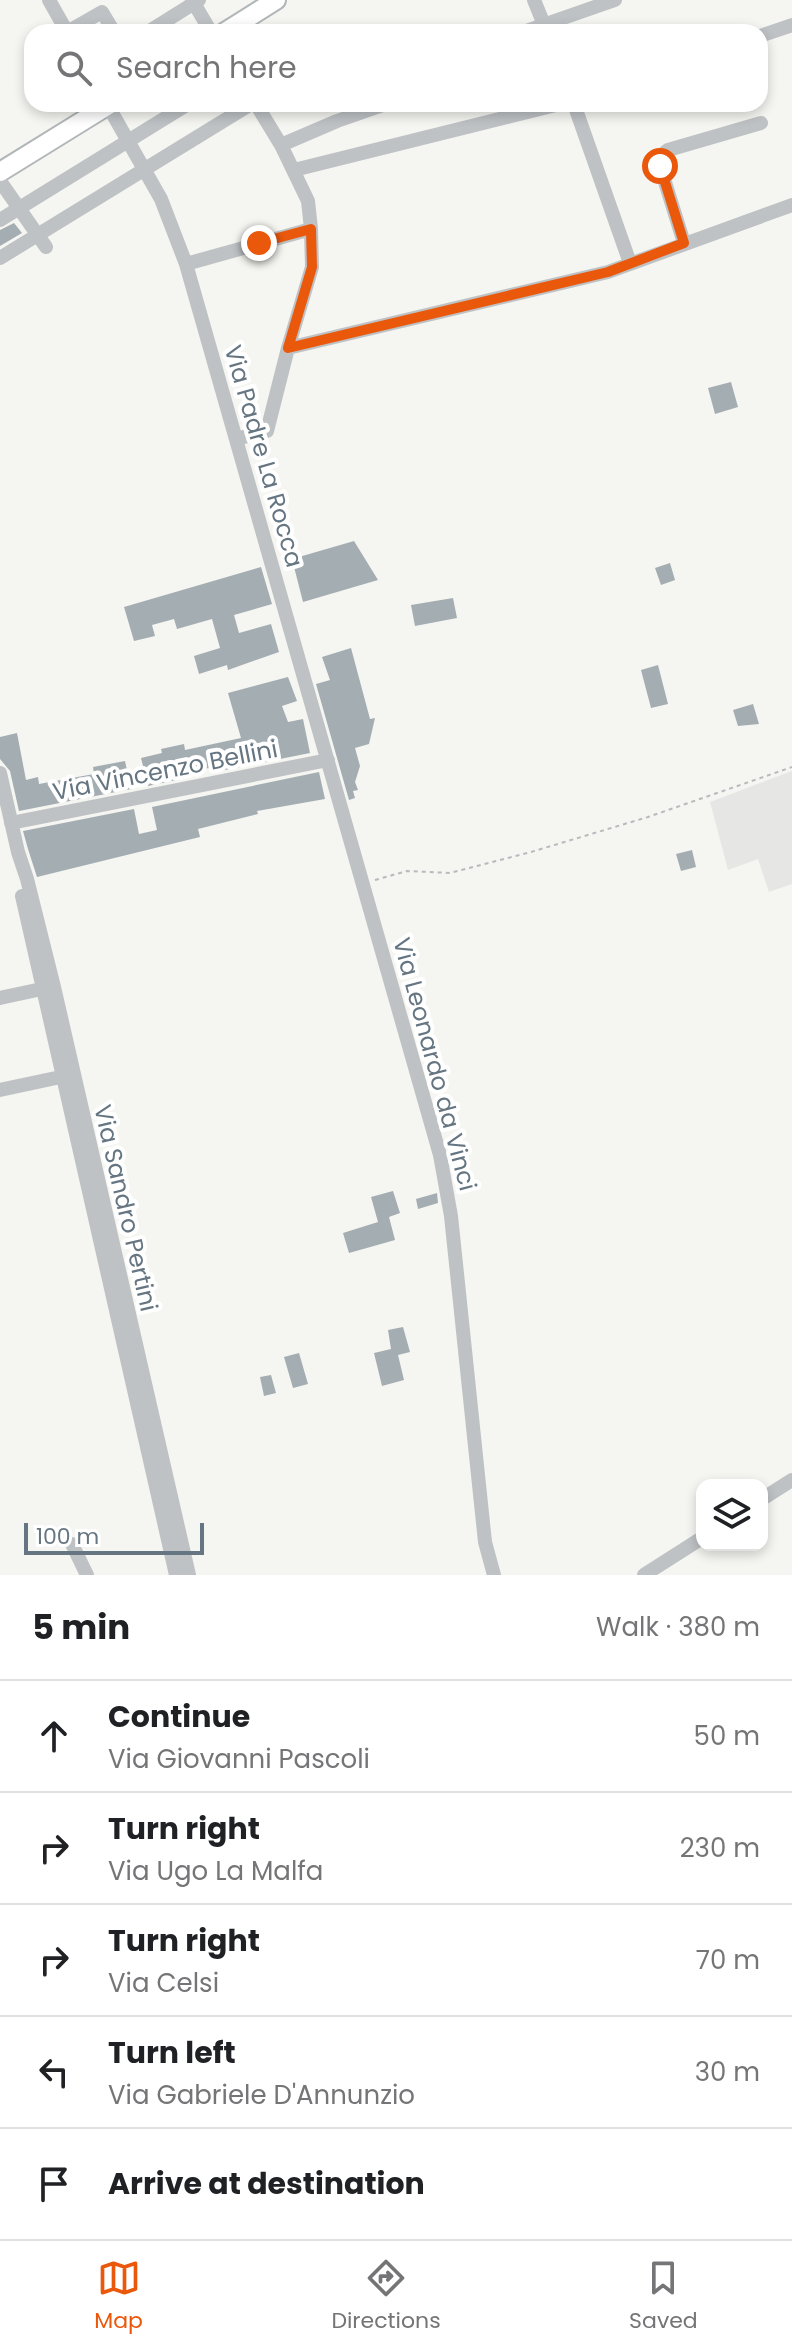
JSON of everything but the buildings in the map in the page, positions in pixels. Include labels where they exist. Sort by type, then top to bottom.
[{"type":"main road","points":[[238,24],[276,0]]},
{"type":"main road","points":[[0,172],[95,112]]},
{"type":"street","points":[[49,0],[62,24]]},
{"type":"street","points":[[534,0],[544,24]]},
{"type":"street","points":[[558,24],[615,0]]},
{"type":"street","points":[[160,24],[195,1],[207,24]]},
{"type":"street","points":[[81,24],[102,12],[109,24]]},
{"type":"street","points":[[768,33],[792,25]]},
{"type":"street","name":"Via Padre La Rocca","points":[[112,112],[161,199],[186,264],[328,760]]},
{"type":"street","points":[[0,220],[175,112]]},
{"type":"street","points":[[0,258],[42,241],[145,169],[241,112]]},
{"type":"street","points":[[236,439],[267,431],[312,267],[308,201],[281,145],[259,112]]},
{"type":"street","points":[[281,145],[363,112]]},
{"type":"street","points":[[294,170],[528,112]]},
{"type":"street","points":[[577,112],[630,263]]},
{"type":"street","points":[[684,243],[660,166],[662,155],[668,150],[761,123]]},
{"type":"street","points":[[0,181],[42,241]]},
{"type":"street","points":[[288,348],[608,272],[792,205]]},
{"type":"street","points":[[186,264],[311,229]]},
{"type":"street","name":"Via Vincenzo Bellini","points":[[11,823],[328,760]]},
{"type":"street","name":"Via Leonardo da Vinci","points":[[328,760],[447,1183],[482,1515],[494,1575]]},
{"type":"street","name":"Via Sandro Pertini","points":[[0,773],[18,852],[18,881],[49,988],[165,1499],[189,1575]]},
{"type":"street","points":[[0,998],[49,988]]},
{"type":"street","points":[[0,1090],[67,1075]]},
{"type":"street","points":[[768,1495],[792,1480]]},
{"type":"street","name":"Via Sandro Pertini","points":[[165,1499],[176,1575]]},
{"type":"street","points":[[644,1575],[696,1542]]},
{"type":"street","points":[[72,1544],[87,1575]]},
{"type":"path","points":[[363,884],[407,871],[450,873],[531,852],[648,817],[792,767]]},
{"type":"shaded area","points":[[792,771],[792,884],[769,892],[758,859],[728,870],[710,802]]},
{"type":"route","points":[[259,243],[311,229],[312,267],[288,348],[608,272],[684,243],[660,166]]}]
